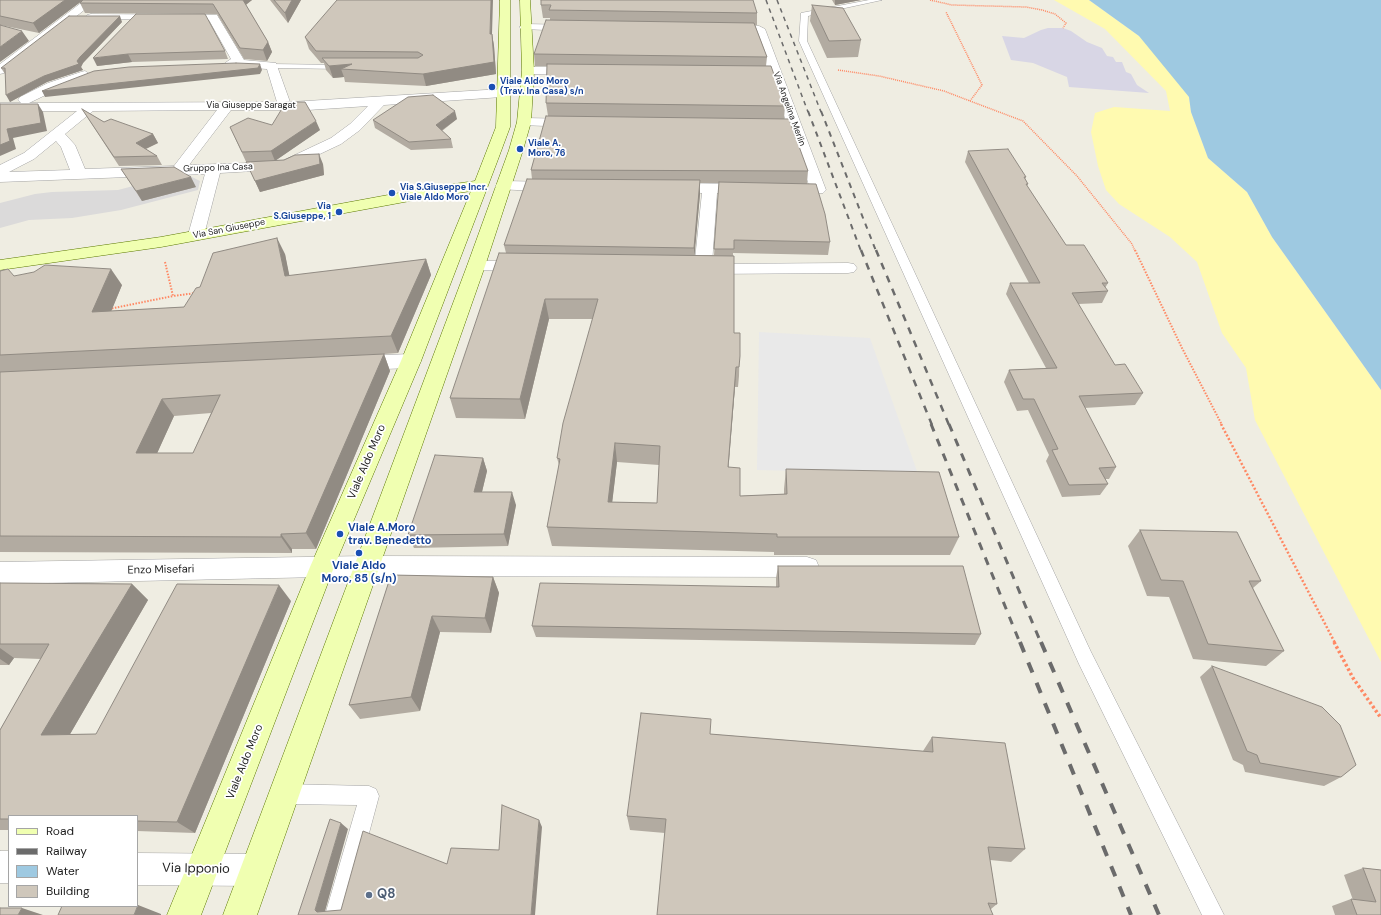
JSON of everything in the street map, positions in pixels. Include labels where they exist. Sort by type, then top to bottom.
[{"type":"street","points":[[0,70],[92,0]]},
{"type":"street","name":"Viale Aldo Moro","points":[[184,915],[322,567],[411,361],[481,185],[502,127],[505,0]]},
{"type":"street","points":[[240,915],[476,266],[524,122],[528,71],[525,0]]},
{"type":"street","points":[[70,17],[213,17],[239,63]]},
{"type":"street","points":[[127,27],[136,17]]},
{"type":"street","points":[[525,27],[587,28]]},
{"type":"street","name":"Via Angelina Merlin","points":[[710,189],[818,190],[759,29],[712,28]]},
{"type":"street","points":[[28,36],[41,39]]},
{"type":"street","points":[[5,107],[53,86],[95,72],[88,67],[93,62]]},
{"type":"street","points":[[216,64],[239,63],[272,66],[285,106]]},
{"type":"street","points":[[528,71],[592,72]]},
{"type":"street","points":[[760,73],[776,74]]},
{"type":"street","name":"Via Giuseppe Saragat","points":[[5,107],[285,106],[502,93]]},
{"type":"street","name":"Gruppo Ina Casa","points":[[0,177],[283,166],[336,141],[355,127],[380,101]]},
{"type":"street","points":[[0,171],[29,156],[91,106]]},
{"type":"street","name":"Gruppo Ina Casa","points":[[178,170],[227,106]]},
{"type":"street","points":[[524,122],[588,123]]},
{"type":"street","points":[[778,125],[794,125]]},
{"type":"street","points":[[56,134],[68,145],[79,174]]},
{"type":"street","points":[[196,235],[214,168]]},
{"type":"street","name":"Via San Giuseppe","points":[[0,265],[161,242],[426,193],[481,185]]},
{"type":"street","points":[[503,186],[567,187]]},
{"type":"street","points":[[654,188],[710,189],[695,269],[848,268]]},
{"type":"street","points":[[476,266],[538,267]]},
{"type":"street","points":[[340,364],[411,361]]},
{"type":"street","name":"Enzo Misefari","points":[[0,573],[367,566],[828,567]]},
{"type":"street","name":"Via Ipponio","points":[[138,868],[256,870]]},
{"type":"lane","points":[[879,0],[804,15],[803,41],[1085,658],[1213,915]]},
{"type":"lane","points":[[272,66],[351,67]]},
{"type":"lane","points":[[283,794],[368,796],[336,915]]},
{"type":"path","points":[[930,0],[963,6],[1026,7],[1042,10],[1055,14],[1066,23],[1063,28]]},
{"type":"path","points":[[946,12],[964,46],[982,86],[970,101]]},
{"type":"path","points":[[814,66],[879,76],[944,91],[1023,120],[1077,176],[1132,244],[1182,348],[1353,678],[1381,718]]},
{"type":"path","points":[[161,242],[174,296]]},
{"type":"path","points":[[108,309],[196,293]]},
{"type":"shaded area","points":[[1048,28],[1063,28],[1071,31],[1087,42],[1102,48],[1107,56],[1113,57],[1116,62],[1122,62],[1126,72],[1131,74],[1137,85],[1149,93],[1069,87],[1067,77],[1033,63],[1011,60],[1002,36],[1024,38]]},
{"type":"shaded area","points":[[188,175],[200,181],[198,190],[121,210],[72,218],[29,220],[0,228],[0,203],[35,194],[52,192],[118,190],[156,180]]},
{"type":"shaded area","points":[[759,332],[870,338],[918,474],[757,470]]},
{"type":"sand","points":[[1054,0],[1089,0],[1139,36],[1162,62],[1189,97],[1191,112],[1208,158],[1247,192],[1272,237],[1381,390],[1381,662],[1255,420],[1246,368],[1222,333],[1197,262],[1170,237],[1119,204],[1106,190],[1098,166],[1091,132],[1095,113],[1114,107],[1170,111],[1166,91],[1105,29]]},
{"type":"water","points":[[1089,0],[1381,0],[1381,390],[1272,237],[1247,192],[1208,158],[1191,112],[1189,97],[1139,36]]},
{"type":"building","points":[[0,0],[65,0],[33,23],[0,16]]},
{"type":"building","points":[[83,0],[243,0],[268,42],[263,50],[240,48],[213,4],[80,3]]},
{"type":"building","points":[[274,0],[292,0],[285,13]]},
{"type":"building","points":[[337,0],[491,0],[490,34],[492,34],[494,62],[423,74],[341,69],[352,64],[329,66],[322,58],[418,58],[423,55],[418,52],[316,51],[305,37]]},
{"type":"building","points":[[541,0],[753,0],[757,13],[549,10],[551,5],[541,5]]},
{"type":"building","points":[[812,5],[843,8],[861,40],[829,41]]},
{"type":"building","points":[[136,14],[205,14],[225,51],[128,54],[93,58]]},
{"type":"building","points":[[69,16],[120,16],[80,57],[77,61],[79,64],[44,76],[6,95],[5,68],[1,68]]},
{"type":"building","points":[[546,20],[754,23],[767,57],[534,54]]},
{"type":"building","points":[[0,25],[22,31],[0,47]]},
{"type":"building","points":[[236,63],[260,64],[258,68],[42,91],[94,71],[129,67]]},
{"type":"building","points":[[547,64],[771,66],[785,106],[546,103]]},
{"type":"building","points":[[433,95],[455,111],[436,125],[451,139],[409,142],[373,120],[408,97]]},
{"type":"building","points":[[286,102],[305,102],[316,121],[271,151],[242,152],[230,127],[248,118],[272,125]]},
{"type":"building","points":[[0,104],[38,104],[41,123],[7,129],[10,141],[0,145]]},
{"type":"building","points":[[82,109],[104,122],[111,119],[153,134],[136,143],[157,156],[114,157]]},
{"type":"building","points":[[546,116],[789,119],[808,171],[531,170]]},
{"type":"building","points":[[1008,149],[1026,177],[1024,177],[1028,184],[1026,184],[1066,245],[1084,245],[1108,283],[1102,283],[1108,291],[1072,293],[1115,365],[1125,364],[1143,393],[1079,396],[1116,467],[1099,468],[1108,484],[1069,485],[1052,450],[1058,449],[1034,399],[1023,399],[1009,370],[1057,368],[1010,283],[1040,283],[968,151]]},
{"type":"building","points":[[319,154],[320,164],[255,181],[246,162],[284,160],[295,155]]},
{"type":"building","points":[[174,167],[191,177],[136,191],[121,169]]},
{"type":"building","points":[[527,179],[700,180],[694,248],[504,245]]},
{"type":"building","points":[[719,182],[816,184],[825,214],[830,242],[734,240],[734,249],[714,249]]},
{"type":"building","points":[[277,238],[285,276],[426,259],[391,336],[0,355],[0,271],[8,269],[14,276],[34,272],[45,265],[111,269],[92,312],[184,307],[196,288],[200,287],[213,253]]},
{"type":"building","points":[[499,253],[734,256],[734,333],[740,333],[740,356],[739,367],[736,367],[728,467],[740,468],[740,496],[787,494],[786,469],[939,472],[959,537],[777,537],[777,534],[547,527],[560,459],[557,458],[563,423],[598,299],[545,299],[520,399],[450,398]],"holes":[[[615,443],[660,446],[657,503],[608,502]]]},
{"type":"building","points":[[384,354],[306,533],[281,534],[281,537],[0,536],[0,372]],"holes":[[[220,395],[193,453],[136,453],[162,399]]]},
{"type":"building","points":[[435,455],[483,458],[474,492],[512,492],[504,534],[408,535]]},
{"type":"building","points":[[1140,530],[1237,532],[1261,581],[1249,581],[1284,651],[1208,644],[1183,581],[1161,580]]},
{"type":"building","points":[[778,566],[963,566],[981,634],[532,626],[540,583],[779,587]]},
{"type":"building","points":[[391,575],[493,577],[485,618],[432,616],[411,697],[349,705]]},
{"type":"building","points":[[0,583],[132,584],[41,735],[96,734],[177,584],[279,585],[177,822],[138,821],[138,815],[8,815],[8,819],[0,819],[0,730],[49,644],[0,644]]},
{"type":"building","points":[[1212,666],[1322,707],[1340,725],[1356,765],[1341,777],[1260,763],[1257,755],[1247,751]]},
{"type":"building","points":[[641,713],[711,719],[710,734],[933,752],[932,737],[1005,743],[1025,849],[988,847],[997,904],[988,903],[993,915],[657,915],[666,819],[627,816]]},
{"type":"building","points":[[502,805],[539,820],[531,915],[298,915],[330,819],[341,823],[315,910],[317,912],[341,910],[363,831],[447,864],[451,848],[499,850]]},
{"type":"building","points":[[1363,868],[1381,870],[1381,915],[1357,915],[1351,899],[1376,902]]},
{"type":"building","points":[[62,907],[137,907],[134,915],[58,915]]},
{"type":"building","points":[[0,908],[22,908],[18,915],[0,915]]},
{"type":"railway","points":[[766,0],[808,112]]},
{"type":"railway","points":[[777,0],[821,112]]},
{"type":"railway","points":[[808,111],[861,251]]},
{"type":"railway","points":[[821,111],[876,251]]},
{"type":"railway","points":[[861,250],[932,425]]},
{"type":"railway","points":[[876,250],[949,425]]},
{"type":"railway","points":[[931,424],[1020,643]]},
{"type":"railway","points":[[949,424],[1041,643]]},
{"type":"railway","points":[[1020,642],[1131,915]]},
{"type":"railway","points":[[1041,642],[1159,915]]},
{"type":"place","name":"Viale Aldo Moro (Trav. Ina Casa) s/n","points":[[492,87]]},
{"type":"place","name":"Viale A. Moro, 76","points":[[520,149]]},
{"type":"place","name":"Via S.Giuseppe Incr. Viale Aldo Moro","points":[[392,193]]},
{"type":"place","name":"Via S.Giuseppe, 1","points":[[339,212]]},
{"type":"place","name":"Viale A.Moro trav. Benedetto","points":[[340,534]]},
{"type":"place","name":"Viale Aldo Moro, 85 (s/n)","points":[[359,553]]},
{"type":"place","name":"Q8","points":[[369,895]]}]
